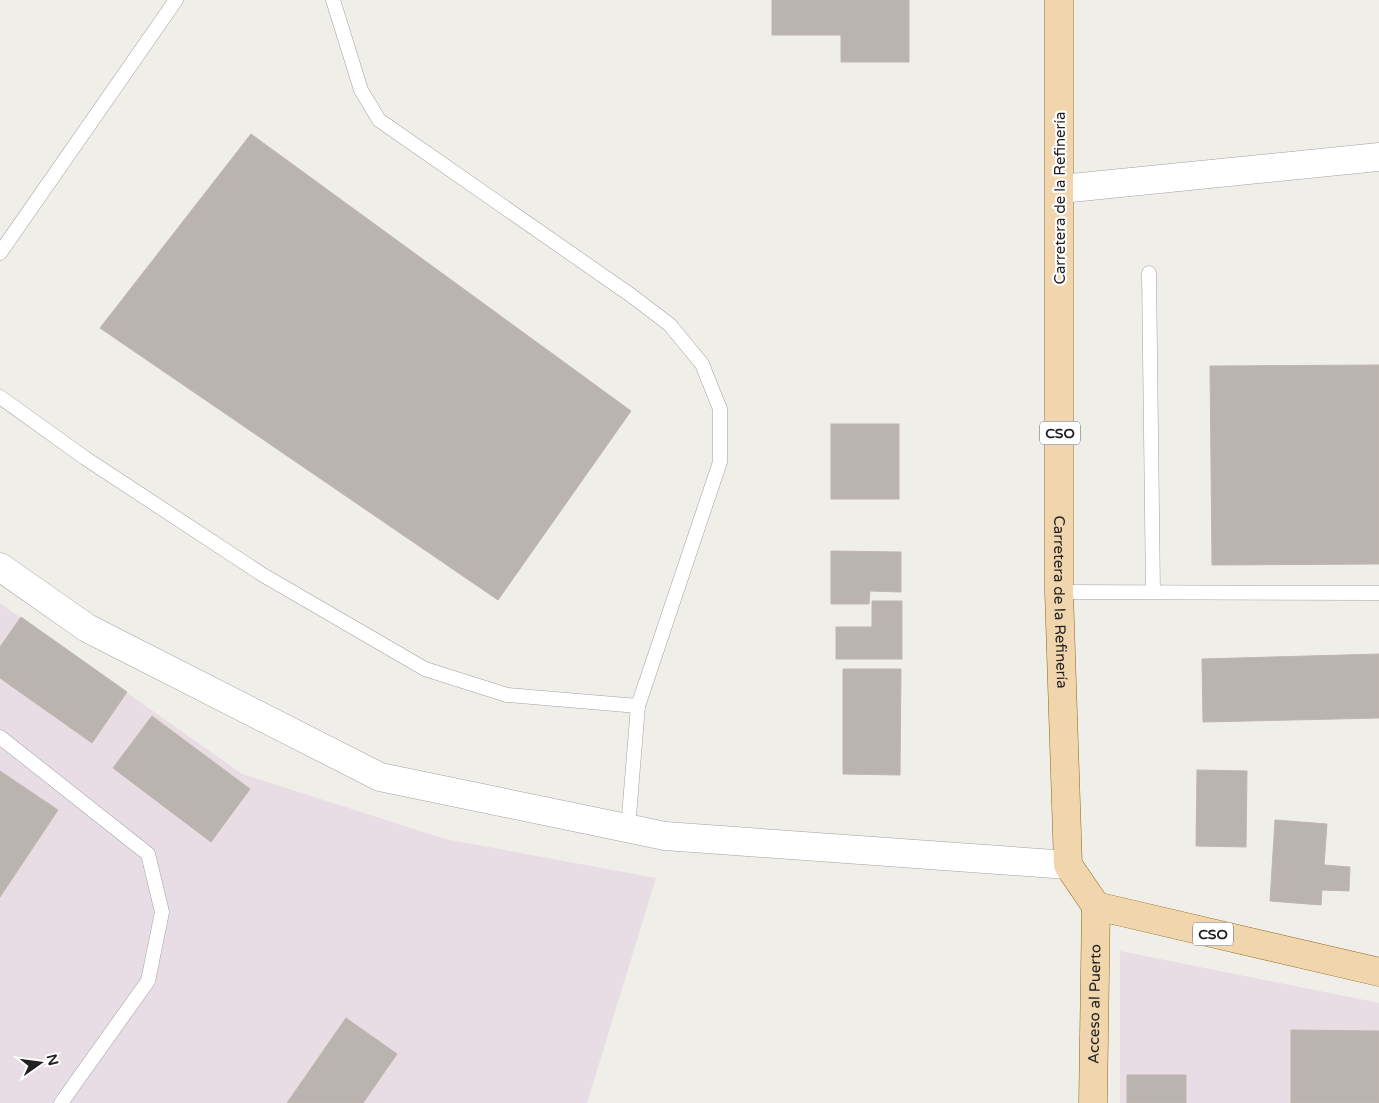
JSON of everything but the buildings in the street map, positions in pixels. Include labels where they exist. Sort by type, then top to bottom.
[{"type":"main road","name":"Carretera de la Refinería","points":[[1059,0],[1061,190],[1060,592],[1068,865]]},
{"type":"main road","points":[[1068,865],[1096,906]]},
{"type":"main road","name":"CSO","points":[[1096,906],[1379,972]]},
{"type":"main road","name":"Acceso al Puerto","points":[[1093,1103],[1096,906]]},
{"type":"street","points":[[1061,190],[1379,157]]},
{"type":"street","points":[[0,568],[87,628],[380,777],[665,836],[1068,865]]},
{"type":"lane","points":[[0,253],[176,0]]},
{"type":"lane","points":[[333,0],[361,90],[379,120],[632,296],[670,325],[702,364],[720,409],[720,462],[638,706],[628,828]]},
{"type":"lane","points":[[1149,273],[1154,592]]},
{"type":"lane","points":[[0,397],[85,458],[263,575],[425,669],[507,695],[638,706]]},
{"type":"lane","points":[[1060,592],[1379,593]]},
{"type":"lane","points":[[0,737],[148,854],[162,912],[148,981],[61,1103]]},
{"type":"shaded area","points":[[0,603],[242,774],[445,839],[656,878],[587,1103],[0,1103]]},
{"type":"shaded area","points":[[1120,951],[1379,1003],[1379,1103],[1120,1103]]}]
